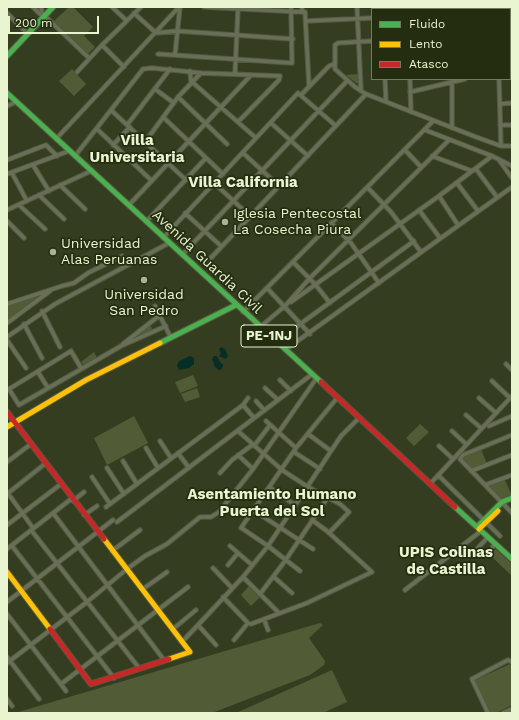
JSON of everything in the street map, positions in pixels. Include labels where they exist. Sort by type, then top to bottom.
[{"type":"main road","points":[[7,56],[53,7]]},
{"type":"main road","name":"Avenida Guardia Civil","points":[[7,93],[479,529]]},
{"type":"main road","points":[[7,427],[86,380],[236,306]]},
{"type":"main road","points":[[7,412],[72,500],[190,652],[139,668],[114,678],[91,684],[7,572]]},
{"type":"main road","points":[[479,529],[485,521],[503,504],[512,500]]},
{"type":"main road","name":"PE-1NJ","points":[[479,529],[512,560]]},
{"type":"street","points":[[33,7],[89,58]]},
{"type":"street","points":[[41,7],[44,17]]},
{"type":"street","points":[[112,7],[126,20]]},
{"type":"street","points":[[77,72],[126,20],[141,7]]},
{"type":"street","points":[[176,55],[179,7]]},
{"type":"street","points":[[56,139],[179,7]]},
{"type":"street","points":[[204,7],[269,9],[305,12],[309,86]]},
{"type":"street","points":[[158,54],[292,63],[293,39],[291,7]]},
{"type":"street","points":[[302,7],[302,12]]},
{"type":"street","points":[[357,7],[361,91]]},
{"type":"street","points":[[235,74],[238,9]]},
{"type":"street","points":[[7,13],[28,34]]},
{"type":"street","points":[[134,13],[156,33],[178,31],[293,39]]},
{"type":"street","points":[[306,21],[371,18]]},
{"type":"street","points":[[371,40],[335,44],[335,69],[347,81],[366,94],[411,112],[501,146],[512,146]]},
{"type":"street","points":[[102,45],[124,67]]},
{"type":"street","points":[[302,95],[329,66],[334,64]]},
{"type":"street","points":[[75,156],[112,111],[140,70],[148,68],[280,78],[238,122]]},
{"type":"street","points":[[113,144],[129,126],[170,69]]},
{"type":"street","points":[[190,71],[191,81],[256,138]]},
{"type":"street","points":[[145,142],[178,97],[191,81],[201,73]]},
{"type":"street","points":[[128,206],[251,75]]},
{"type":"street","points":[[385,80],[386,101]]},
{"type":"street","points":[[410,80],[411,112]]},
{"type":"street","points":[[410,92],[452,80],[452,128]]},
{"type":"street","points":[[499,80],[501,146]]},
{"type":"street","points":[[182,255],[347,81]]},
{"type":"street","points":[[155,89],[174,103]]},
{"type":"street","points":[[163,238],[298,93],[336,126]]},
{"type":"street","points":[[208,261],[366,94]]},
{"type":"street","points":[[178,97],[226,144]]},
{"type":"street","points":[[7,106],[16,102]]},
{"type":"street","points":[[500,104],[512,103]]},
{"type":"street","points":[[112,111],[186,180]]},
{"type":"street","points":[[163,117],[223,174]]},
{"type":"street","points":[[243,312],[432,122]]},
{"type":"street","points":[[271,123],[308,156]]},
{"type":"street","points":[[500,125],[512,125]]},
{"type":"street","points":[[97,130],[152,181]]},
{"type":"street","points":[[425,130],[492,156],[512,166]]},
{"type":"street","points":[[285,306],[310,278],[449,140]]},
{"type":"street","points":[[7,160],[46,145],[57,156]]},
{"type":"street","points":[[405,150],[421,167]]},
{"type":"street","points":[[7,174],[69,151]]},
{"type":"street","points":[[242,153],[279,186]]},
{"type":"street","points":[[432,156],[474,170],[497,198]]},
{"type":"street","points":[[260,327],[285,306],[358,252],[457,183],[492,156]]},
{"type":"street","points":[[146,222],[206,158]]},
{"type":"street","points":[[498,159],[512,178]]},
{"type":"street","points":[[33,165],[49,191]]},
{"type":"street","points":[[7,210],[91,171]]},
{"type":"street","points":[[12,173],[27,201]]},
{"type":"street","points":[[214,183],[250,216]]},
{"type":"street","points":[[457,183],[478,211]]},
{"type":"street","points":[[60,185],[85,209]]},
{"type":"street","points":[[285,350],[310,334],[512,187]]},
{"type":"street","points":[[368,188],[400,223],[421,252]]},
{"type":"street","points":[[39,195],[64,220]]},
{"type":"street","points":[[438,196],[458,225]]},
{"type":"street","points":[[19,205],[45,229]]},
{"type":"street","points":[[419,210],[440,238]]},
{"type":"street","points":[[185,213],[221,246]]},
{"type":"street","points":[[7,221],[24,238]]},
{"type":"street","points":[[332,224],[358,252],[379,283]]},
{"type":"street","points":[[292,330],[414,241]]},
{"type":"street","points":[[26,368],[7,338],[42,311],[169,243]]},
{"type":"street","points":[[7,304],[52,288],[74,283],[88,273],[122,256]]},
{"type":"street","points":[[294,262],[310,278],[330,303]]},
{"type":"street","points":[[7,322],[52,288]]},
{"type":"street","points":[[267,288],[302,323],[310,334]]},
{"type":"street","points":[[155,306],[171,338]]},
{"type":"street","points":[[42,311],[60,346]]},
{"type":"street","points":[[121,346],[160,315]]},
{"type":"street","points":[[24,324],[42,358]]},
{"type":"street","points":[[81,368],[71,352],[9,389],[19,405],[121,346],[166,326]]},
{"type":"street","points":[[506,364],[512,370]]},
{"type":"street","points":[[38,372],[48,388]]},
{"type":"street","points":[[117,522],[311,375]]},
{"type":"street","points":[[39,699],[8,661],[67,618],[127,569],[167,544],[200,517],[215,516],[253,469],[316,379]]},
{"type":"street","points":[[280,380],[291,391]]},
{"type":"street","points":[[430,484],[511,397],[492,381]]},
{"type":"street","points":[[265,388],[278,400]]},
{"type":"street","points":[[106,507],[243,405],[248,398]]},
{"type":"street","points":[[300,571],[268,546],[242,529],[295,450],[337,398]]},
{"type":"street","points":[[479,398],[496,413]]},
{"type":"street","points":[[256,401],[264,410]]},
{"type":"street","points":[[243,405],[254,418]]},
{"type":"street","points":[[466,415],[481,428]]},
{"type":"street","points":[[489,426],[512,416]]},
{"type":"street","points":[[182,642],[243,577],[268,546],[341,436],[359,418]]},
{"type":"street","points":[[266,421],[295,450],[320,469]]},
{"type":"street","points":[[220,473],[238,455],[253,445],[270,425]]},
{"type":"street","points":[[238,431],[282,470],[308,487],[340,504],[349,512],[330,533]]},
{"type":"street","points":[[452,431],[466,444]]},
{"type":"street","points":[[308,434],[331,451]]},
{"type":"street","points":[[512,435],[462,455],[461,461],[512,513]]},
{"type":"street","points":[[160,441],[171,458]]},
{"type":"street","points":[[7,462],[31,444]]},
{"type":"street","points":[[439,446],[453,459]]},
{"type":"street","points":[[146,448],[158,468]]},
{"type":"street","points":[[178,453],[189,468]]},
{"type":"street","points":[[238,455],[253,469]]},
{"type":"street","points":[[471,471],[512,455]]},
{"type":"street","points":[[122,461],[136,484]]},
{"type":"street","points":[[46,463],[7,493],[57,564],[139,668]]},
{"type":"street","points":[[107,468],[124,494]]},
{"type":"street","points":[[438,475],[500,536]]},
{"type":"street","points":[[485,485],[512,475]]},
{"type":"street","points":[[92,477],[110,504]]},
{"type":"street","points":[[7,525],[61,484]]},
{"type":"street","points":[[269,487],[295,505]]},
{"type":"street","points":[[7,550],[53,513],[84,492]]},
{"type":"street","points":[[260,594],[286,561],[328,497]]},
{"type":"street","points":[[84,515],[97,506]]},
{"type":"street","points":[[256,512],[313,549]]},
{"type":"street","points":[[53,513],[164,660]]},
{"type":"street","points":[[7,602],[113,520]]},
{"type":"street","points":[[251,624],[307,604],[372,572],[330,533],[312,520]]},
{"type":"street","points":[[405,590],[479,529]]},
{"type":"street","points":[[112,551],[140,530]]},
{"type":"street","points":[[476,550],[488,538]]},
{"type":"street","points":[[489,553],[495,544]]},
{"type":"street","points":[[12,546],[114,678]]},
{"type":"street","points":[[230,546],[252,565]]},
{"type":"street","points":[[228,565],[238,553]]},
{"type":"street","points":[[213,568],[232,588]]},
{"type":"street","points":[[143,590],[167,572]]},
{"type":"street","points":[[243,577],[279,613]]},
{"type":"street","points":[[274,577],[292,593]]},
{"type":"street","points":[[61,684],[188,587]]},
{"type":"street","points":[[223,597],[248,623],[234,640]]},
{"type":"street","points":[[173,629],[196,610]]},
{"type":"street","points":[[7,614],[66,691]]},
{"type":"street","points":[[264,619],[268,630]]},
{"type":"street","points":[[198,625],[216,645]]},
{"type":"street","points":[[488,713],[472,679],[508,660],[512,662]]},
{"type":"street","points":[[7,699],[12,706]]},
{"type":"street","points":[[503,713],[512,708]]},
{"type":"green space","points":[[69,7],[73,7],[93,27],[84,36],[95,47],[88,54],[54,21]]},
{"type":"green space","points":[[72,69],[86,84],[74,96],[59,81]]},
{"type":"green space","points":[[358,74],[358,83],[346,75]]},
{"type":"green space","points":[[45,293],[8,321],[7,305]]},
{"type":"green space","points":[[150,325],[153,330],[128,342]]},
{"type":"green space","points":[[94,352],[97,358],[83,365],[81,362]]},
{"type":"green space","points":[[193,375],[198,386],[180,393],[175,382]]},
{"type":"green space","points":[[197,388],[200,397],[185,402],[181,394]]},
{"type":"green space","points":[[134,416],[148,443],[107,465],[94,438]]},
{"type":"green space","points":[[420,424],[429,432],[414,446],[406,438]]},
{"type":"green space","points":[[481,449],[487,464],[473,469],[463,459],[464,456]]},
{"type":"green space","points":[[505,480],[512,496],[501,500],[488,486]]},
{"type":"green space","points":[[494,550],[497,550],[512,564],[512,576],[491,556]]},
{"type":"green space","points":[[249,586],[260,597],[251,606],[241,595]]},
{"type":"green space","points":[[320,623],[323,625],[309,638],[325,661],[324,665],[310,675],[212,713],[15,713]]},
{"type":"green space","points":[[510,664],[512,669],[512,705],[496,713],[490,713],[475,680]]},
{"type":"green space","points":[[332,670],[347,702],[323,713],[236,713]]},
{"type":"water","points":[[221,347],[225,349],[228,356],[226,359],[219,356],[221,353],[219,349]]},
{"type":"water","points":[[190,356],[194,358],[194,364],[189,368],[179,370],[177,365],[179,361]]},
{"type":"water","points":[[214,356],[217,356],[223,365],[222,369],[219,370],[215,367],[212,359]]},
{"type":"traffic: fast","points":[[7,56],[53,7]]},
{"type":"traffic: fast","points":[[7,93],[321,382]]},
{"type":"traffic: fast","points":[[160,343],[236,305]]},
{"type":"traffic: fast","points":[[477,527],[502,502],[512,498]]},
{"type":"traffic: fast","points":[[455,507],[512,559]]},
{"type":"traffic: slow","points":[[7,427],[86,380],[160,343]]},
{"type":"traffic: slow","points":[[479,529],[498,511]]},
{"type":"traffic: slow","points":[[104,539],[190,652],[169,659]]},
{"type":"traffic: slow","points":[[7,572],[50,629]]},
{"type":"traffic: jam","points":[[321,382],[455,507]]},
{"type":"traffic: jam","points":[[7,412],[104,539]]},
{"type":"traffic: jam","points":[[50,629],[91,684],[169,659]]},
{"type":"place","name":"Iglesia Pentecostal La Cosecha Piura","points":[[225,222]]},
{"type":"place","name":"Universidad Alas Peruanas","points":[[53,252]]},
{"type":"place","name":"Universidad San Pedro","points":[[144,280]]},
{"type":"district","name":"Villa Universitaria","points":[[137,150]]},
{"type":"district","name":"Villa California","points":[[243,183]]},
{"type":"district","name":"Asentamiento Humano Puerta del Sol","points":[[272,504]]},
{"type":"district","name":"UPIS Colinas de Castilla","points":[[446,562]]}]
